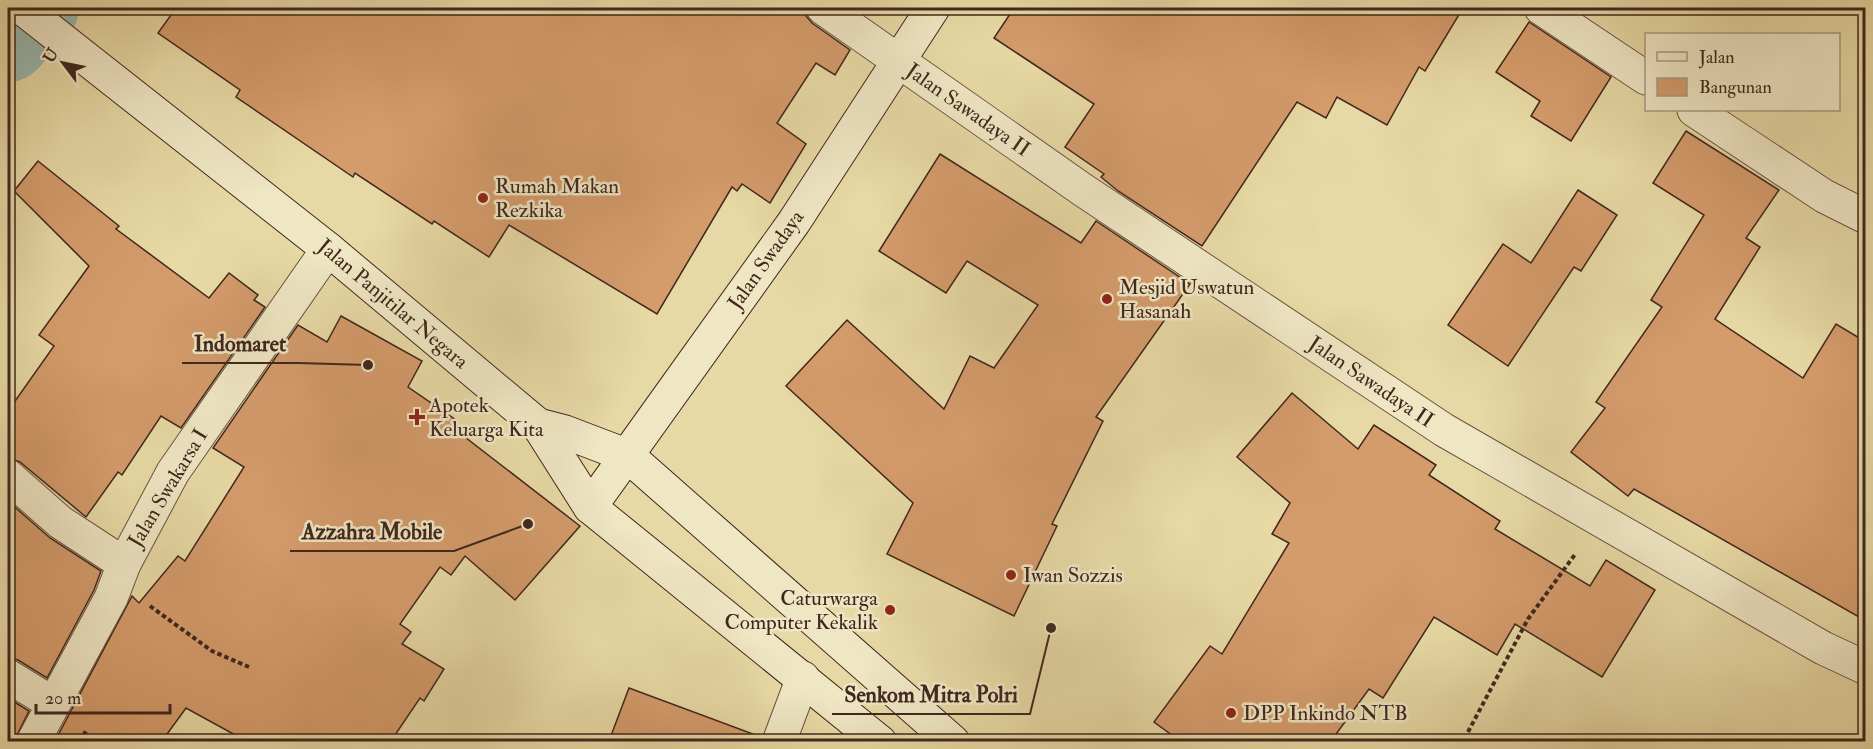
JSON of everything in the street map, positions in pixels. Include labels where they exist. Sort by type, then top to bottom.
[{"type":"street","name":"Jalan Panjitilar Negara","points":[[22,8],[328,249],[538,425],[565,432],[628,456],[953,741]]},
{"type":"street","name":"Jalan Sawadaya II","points":[[823,8],[897,62],[1083,190],[1444,430],[1823,648],[1866,668]]},
{"type":"street","name":"Jalan Swadaya","points":[[590,507],[794,222],[933,8]]},
{"type":"street","points":[[1540,8],[1645,77]]},
{"type":"street","points":[[1696,111],[1824,196],[1866,217]]},
{"type":"street","name":"Jalan Swakarsa I","points":[[33,741],[173,472],[328,249]]},
{"type":"street","points":[[538,425],[590,507],[880,741]]},
{"type":"street","points":[[8,476],[121,573]]},
{"type":"street","points":[[8,676],[52,703]]},
{"type":"street","points":[[779,741],[803,678]]},
{"type":"path","points":[[1468,732],[1528,620],[1600,521]]},
{"type":"path","points":[[121,573],[212,651],[249,667]]},
{"type":"building","points":[[176,8],[804,8],[806,16],[812,23],[850,50],[835,75],[816,63],[777,123],[806,144],[770,203],[742,184],[737,191],[732,187],[657,314],[509,225],[489,257],[434,221],[432,224],[355,173],[353,177],[236,97],[240,90],[158,33]]},
{"type":"building","points":[[1014,8],[1463,8],[1425,71],[1419,67],[1387,125],[1337,97],[1326,118],[1297,102],[1202,246],[1118,191],[1101,177],[1104,174],[1065,147],[1094,104],[994,38]]},
{"type":"building","points":[[1529,22],[1611,77],[1571,141],[1531,116],[1540,101],[1496,72]]},
{"type":"building","points":[[1686,131],[1779,190],[1746,238],[1760,247],[1715,319],[1803,378],[1836,324],[1866,342],[1866,621],[1634,489],[1628,496],[1571,452],[1605,408],[1596,402],[1662,307],[1651,300],[1704,215],[1653,183]]},
{"type":"building","points":[[940,154],[1081,243],[1096,221],[1190,284],[1096,417],[1103,421],[1052,524],[1057,526],[1014,616],[887,554],[913,503],[786,386],[847,320],[944,409],[970,356],[994,368],[1038,305],[967,261],[946,293],[879,251]]},
{"type":"building","points":[[38,161],[119,226],[116,229],[209,298],[229,273],[258,295],[254,300],[265,307],[181,428],[161,416],[122,475],[118,472],[86,517],[20,462],[8,458],[8,411],[54,346],[39,335],[89,266],[14,191]]},
{"type":"building","points":[[1578,190],[1617,215],[1581,271],[1574,267],[1508,366],[1448,325],[1503,244],[1531,263]]},
{"type":"building","points":[[341,316],[422,361],[408,387],[456,420],[452,427],[580,526],[515,600],[465,556],[451,575],[440,567],[400,624],[411,632],[402,644],[444,669],[424,701],[420,698],[391,741],[246,741],[186,708],[162,741],[55,741],[132,596],[139,603],[178,556],[185,561],[244,467],[213,448],[298,325],[327,342]]},
{"type":"building","points":[[1292,393],[1358,449],[1374,425],[1436,465],[1429,475],[1500,521],[1495,529],[1590,586],[1606,560],[1655,590],[1602,677],[1515,624],[1497,655],[1434,617],[1383,698],[1369,689],[1331,741],[1180,741],[1154,722],[1210,646],[1222,654],[1289,543],[1272,534],[1290,503],[1237,457]]},
{"type":"building","points":[[8,501],[50,538],[101,571],[94,590],[47,678],[18,660],[8,657]]},
{"type":"building","points":[[629,688],[761,737],[761,741],[609,741]]},
{"type":"building","points":[[8,698],[29,711],[14,741],[8,741]]},
{"type":"waterway","points":[[8,42],[39,8]]},
{"type":"place","name":"Rumah Makan Rezkika","points":[[483,198]]},
{"type":"place","name":"Mesjid Uswatun Hasanah","points":[[1107,299]]},
{"type":"place","name":"Indomaret","points":[[368,365]]},
{"type":"place","name":"Apotek Keluarga Kita","points":[[417,417]]},
{"type":"place","name":"Azzahra Mobile","points":[[528,524]]},
{"type":"place","name":"Iwan Sozzis","points":[[1011,575]]},
{"type":"place","name":"Caturwarga Computer Kekalik","points":[[890,610]]},
{"type":"place","name":"Senkom Mitra Polri","points":[[1051,628]]},
{"type":"place","name":"DPP Inkindo NTB","points":[[1231,713]]}]
